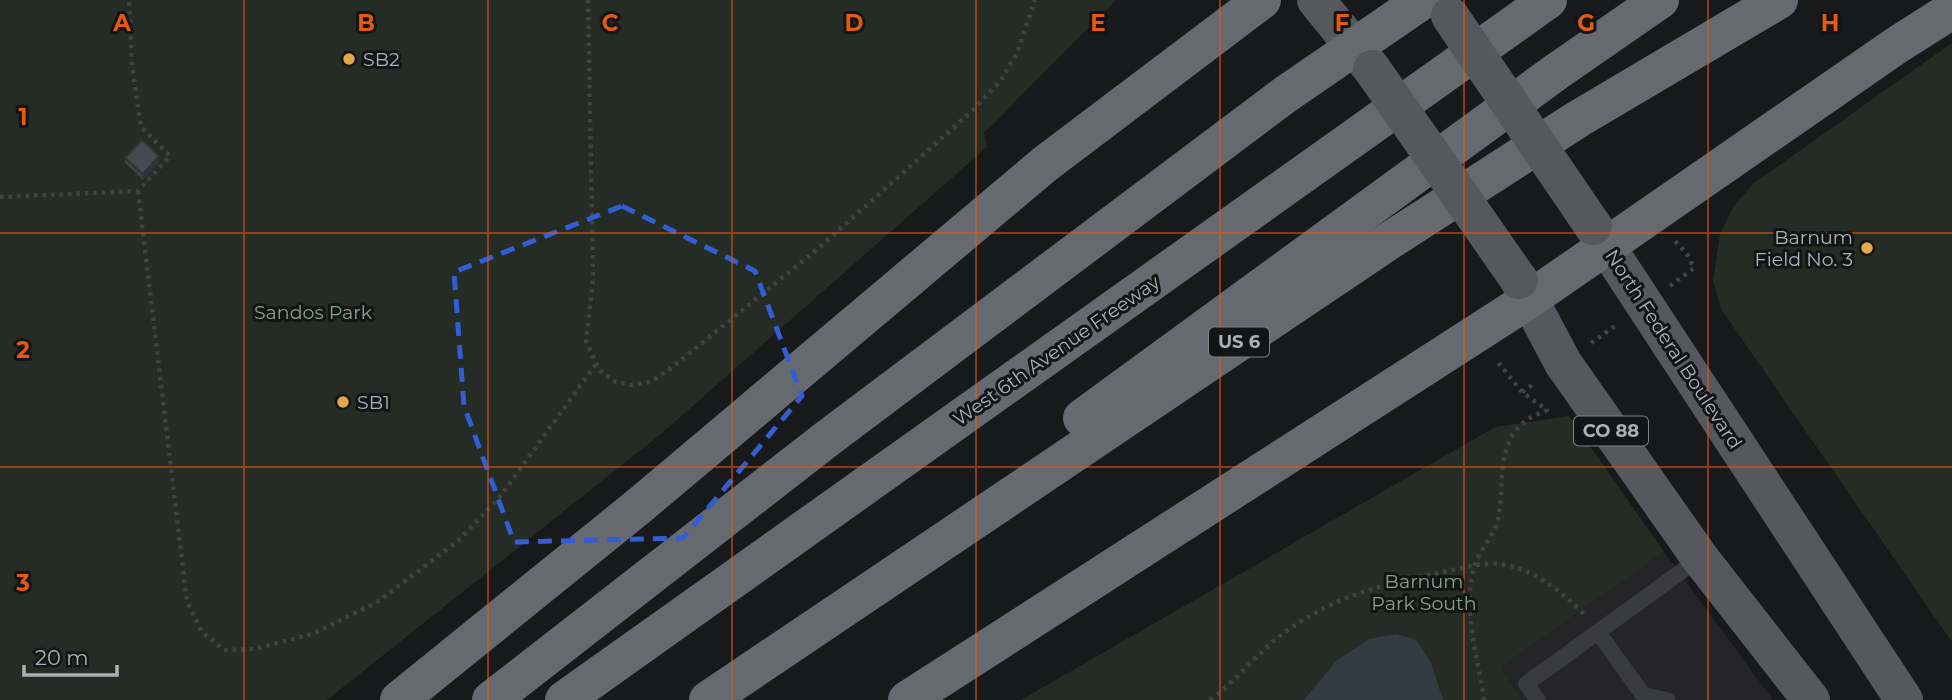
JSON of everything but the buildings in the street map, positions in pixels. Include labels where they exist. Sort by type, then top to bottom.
[{"type":"highway","points":[[399,700],[629,515],[1045,164],[1262,0]]},
{"type":"highway","points":[[491,700],[828,438],[1286,94],[1423,0]]},
{"type":"highway","name":"West 6th Avenue Freeway","points":[[564,700],[1548,0]]},
{"type":"highway","points":[[696,700],[1556,72],[1660,0]]},
{"type":"highway","name":"US 6","points":[[708,700],[1411,227],[1578,119],[1779,0]]},
{"type":"highway","points":[[1897,45],[1949,0]]},
{"type":"highway","points":[[907,700],[1485,329],[1524,289],[1600,236],[1952,10]]},
{"type":"main road","name":"CO 88","points":[[1316,0],[1354,47],[1524,289],[1563,363],[1700,558],[1811,700]]},
{"type":"main road","name":"North Federal Boulevard","points":[[1442,0],[1450,16],[1646,304],[1904,700]]},
{"type":"lane","points":[[1538,700],[1527,684],[1700,558]]},
{"type":"lane","points":[[1598,632],[1641,698],[1667,700]]},
{"type":"path","points":[[0,197],[138,191],[170,156],[141,127],[132,66],[128,0]]},
{"type":"path","points":[[588,0],[593,279],[586,341],[596,364],[609,379],[631,385],[650,382],[670,369],[820,247],[972,111],[1001,79],[1017,53],[1035,0]]},
{"type":"path","points":[[138,191],[187,601],[202,632],[225,650],[255,649],[312,634],[376,603],[457,541],[499,498],[596,364]]},
{"type":"path","points":[[1522,392],[1694,268]]},
{"type":"path","points":[[1484,700],[1471,628],[1474,565],[1490,540],[1498,520],[1503,463],[1511,439],[1523,423],[1546,410],[1522,392],[1499,365],[1485,329]]},
{"type":"path","points":[[1210,700],[1279,637],[1331,604],[1392,582],[1488,562],[1537,575],[1551,583],[1585,614],[1598,632]]},
{"type":"highlighted area","points":[[622,206],[755,271],[802,396],[683,538],[514,542],[464,406],[454,272]]},
{"type":"shaded area","points":[[1664,552],[1773,700],[1522,700],[1500,668]]},
{"type":"shaded area","points":[[1397,634],[1416,640],[1431,663],[1443,700],[1304,700],[1337,660],[1369,639]]},
{"type":"green space","name":"Sandos Park","points":[[0,0],[1116,0],[984,133],[987,147],[662,433],[327,700],[0,700]]},
{"type":"green space","name":"Barnum Field No. 3","points":[[1952,43],[1952,642],[1721,309],[1713,281],[1720,234],[1733,207],[1754,183]]},
{"type":"green space","name":"Barnum Park South","points":[[1569,416],[1664,552],[1500,668],[1522,700],[1021,700],[1495,427]]},
{"type":"place","name":"SB2","points":[[349,59]]},
{"type":"place","name":"Barnum Field No. 3","points":[[1867,248]]},
{"type":"place","name":"SB1","points":[[343,402]]}]
